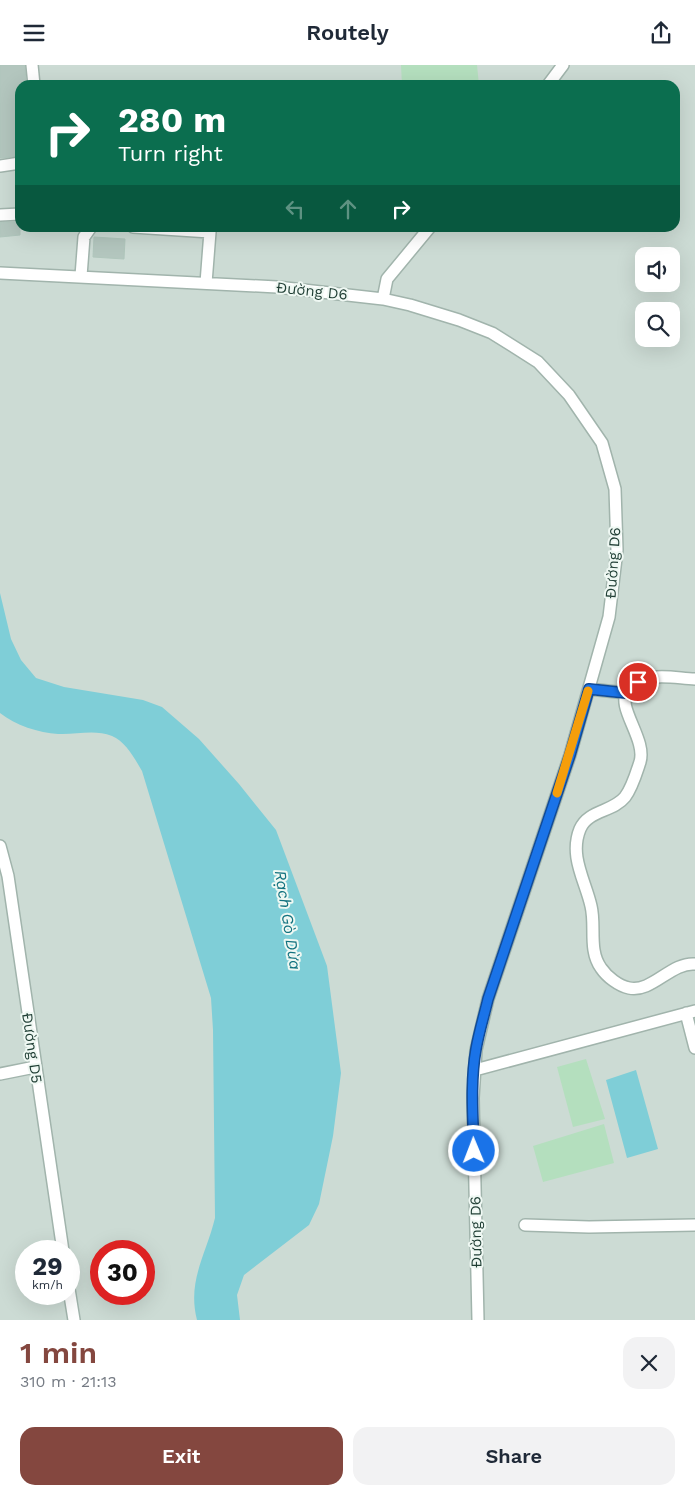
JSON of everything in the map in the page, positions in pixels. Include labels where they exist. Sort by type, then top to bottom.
[{"type":"street","points":[[32,65],[34,80]]},
{"type":"street","points":[[552,80],[563,65]]},
{"type":"street","points":[[0,165],[15,164]]},
{"type":"street","points":[[0,215],[15,214]]},
{"type":"street","points":[[81,276],[84,237],[88,232]]},
{"type":"street","points":[[206,283],[211,232]]},
{"type":"street","points":[[382,299],[387,279],[426,232]]},
{"type":"street","name":"Đường D6","points":[[0,273],[277,287],[382,299],[448,316],[492,333],[538,362],[569,395],[602,443],[615,489],[617,550],[610,617],[570,755],[488,999],[476,1050],[473,1108],[478,1320]]},
{"type":"street","points":[[695,679],[652,677],[638,682],[626,693],[626,708],[642,751],[637,770],[624,799],[583,823],[576,839],[579,871],[592,907],[594,952],[601,969],[619,984],[629,988],[644,986],[678,967],[695,964]]},
{"type":"street","points":[[589,689],[626,693]]},
{"type":"street","name":"Đường D5","points":[[0,846],[8,876],[61,1240]]},
{"type":"street","points":[[475,1070],[690,1012],[695,1048]]},
{"type":"street","points":[[0,1074],[35,1067]]},
{"type":"street","points":[[525,1225],[695,1225]]},
{"type":"street","points":[[72,1305],[74,1320]]},
{"type":"shaded area","points":[[0,65],[695,65],[695,1320],[0,1320]]},
{"type":"green space","points":[[401,65],[477,65],[478,80],[402,80]]},
{"type":"green space","points":[[586,1059],[605,1119],[573,1127],[557,1067]]},
{"type":"green space","points":[[604,1124],[614,1163],[543,1182],[533,1146]]},
{"type":"water","name":"Rạch Gò Dừa","points":[[0,593],[11,639],[21,660],[36,678],[64,687],[143,700],[162,707],[199,739],[239,784],[276,830],[327,966],[341,1073],[333,1136],[319,1204],[309,1225],[244,1275],[237,1295],[240,1320],[197,1320],[194,1293],[196,1280],[215,1218],[211,998],[142,771],[133,756],[117,738],[98,733],[58,734],[43,732],[20,725],[0,713]]},
{"type":"water","points":[[636,1070],[658,1149],[627,1158],[606,1080]]},
{"type":"building","points":[[0,65],[25,65],[26,80],[15,80],[15,156],[0,158]]},
{"type":"building","points":[[0,222],[15,222],[15,232],[20,232],[20,235],[0,237]]},
{"type":"building","points":[[94,237],[125,239],[124,259],[93,257]]},
{"type":"slow traffic","points":[[557,793],[588,691]]},
{"type":"route","points":[[474,1151],[473,1098],[476,1050],[488,999],[570,755],[589,689],[626,693],[638,682]]}]
